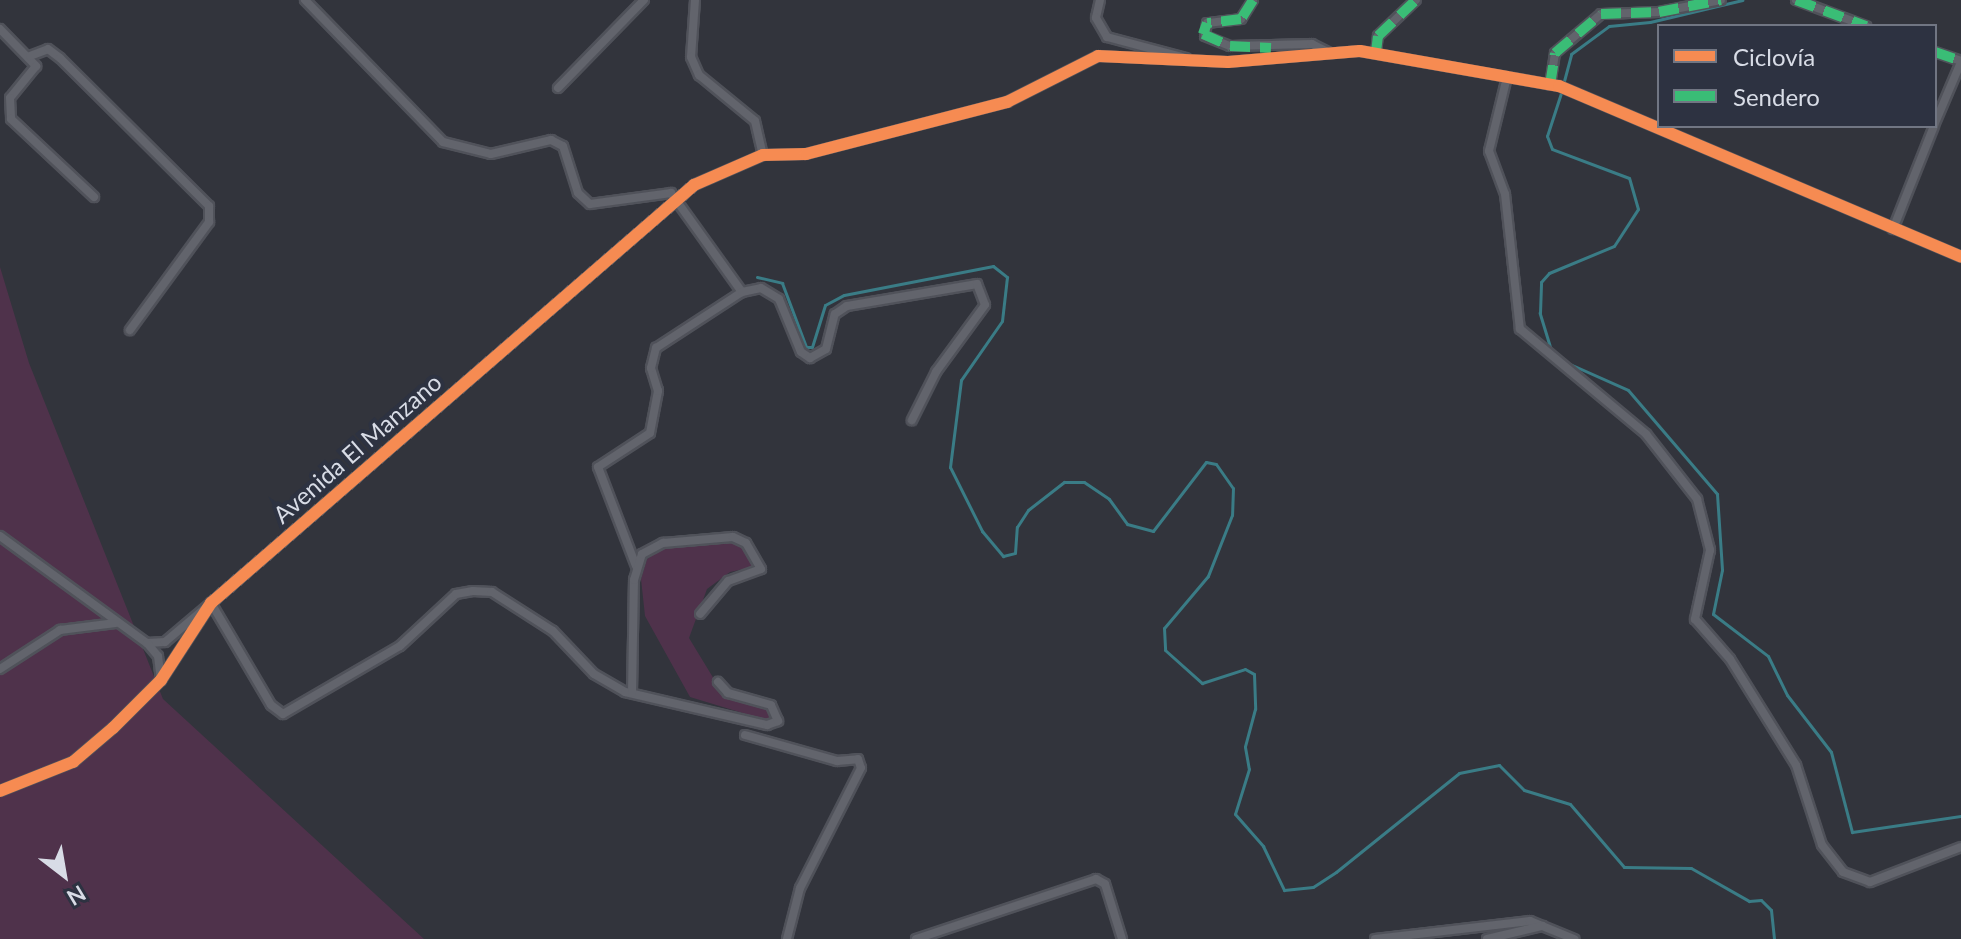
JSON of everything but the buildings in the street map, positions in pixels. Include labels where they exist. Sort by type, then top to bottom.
[{"type":"street","points":[[305,0],[443,142],[491,154],[551,140],[563,146],[583,201],[665,191],[677,198],[742,292]]},
{"type":"street","points":[[558,88],[644,0]]},
{"type":"street","points":[[695,0],[691,57],[699,75],[755,121],[763,155]]},
{"type":"street","points":[[1100,0],[1096,18],[1107,37],[1193,61],[1376,52],[1550,85],[1961,257]]},
{"type":"street","points":[[1253,0],[1241,19],[1207,23],[1205,36],[1230,46],[1312,44],[1328,52]]},
{"type":"street","points":[[1376,52],[1378,36],[1416,0]]},
{"type":"street","points":[[1550,85],[1555,53],[1601,14],[1671,11],[1721,0]]},
{"type":"street","points":[[1796,0],[1861,24]]},
{"type":"street","points":[[0,29],[30,56],[36,66],[10,98],[11,119],[94,197]]},
{"type":"street","points":[[30,56],[48,49],[60,58],[209,206],[209,222],[130,330]]},
{"type":"street","points":[[1937,53],[1961,62],[1937,117]]},
{"type":"street","name":"Avenida El Manzano","points":[[0,791],[73,762],[161,680],[211,603],[677,198],[713,173],[763,155],[806,154],[1007,102],[1098,56],[1193,61]]},
{"type":"street","points":[[1507,77],[1489,151],[1505,194],[1520,329],[1548,358],[1626,415],[1686,481],[1703,510],[1710,550],[1695,619],[1730,659],[1796,765],[1815,831],[1833,863],[1852,878],[1870,882],[1961,847]]},
{"type":"street","points":[[1893,229],[1932,128]]},
{"type":"street","points":[[632,693],[636,566],[598,467],[650,433],[658,391],[651,368],[656,348],[742,292],[761,288],[779,299],[801,352],[810,358],[826,349],[835,314],[847,306],[977,284],[985,305],[936,372],[912,420]]},
{"type":"street","points":[[0,536],[147,643],[158,656],[161,680]]},
{"type":"street","points":[[636,566],[642,554],[663,543],[733,537],[746,543],[761,569],[728,581],[700,614]]},
{"type":"street","points":[[147,643],[165,642],[211,603],[271,705],[283,714],[400,646],[456,594],[492,592],[553,631],[594,674],[632,693],[767,725],[778,721],[771,705],[728,693],[718,682]]},
{"type":"street","points":[[93,623],[95,607]]},
{"type":"street","points":[[0,669],[60,630],[93,623],[117,623]]},
{"type":"street","points":[[745,735],[837,761],[858,759],[861,768],[800,888],[787,939]]},
{"type":"street","points":[[916,939],[1096,879],[1105,884],[1122,939]]},
{"type":"street","points":[[1375,939],[1475,923],[1547,925],[1574,939]]},
{"type":"street","points":[[1487,939],[1547,925]]},
{"type":"shaded area","points":[[0,267],[29,363],[163,699],[424,939],[0,939]]},
{"type":"shaded area","points":[[733,541],[756,556],[757,566],[730,572],[707,589],[689,638],[717,684],[767,707],[772,716],[766,720],[690,697],[645,616],[641,579],[647,559],[665,546]]},
{"type":"waterway","points":[[1564,81],[1571,54],[1609,26],[1650,22],[1742,0]]},
{"type":"waterway","points":[[1551,350],[1540,313],[1541,282],[1549,273],[1614,246],[1638,209],[1629,178],[1552,149],[1547,136],[1561,93]]},
{"type":"waterway","points":[[757,277],[782,283],[806,347],[812,347],[825,305],[844,295],[993,266],[1007,277],[1002,321],[961,380],[950,467],[982,531],[1003,556],[1015,553],[1017,527],[1028,510],[1064,482],[1084,482],[1109,499],[1127,524],[1153,531],[1206,462],[1216,464],[1233,488],[1232,515],[1208,576],[1164,628],[1165,650],[1202,683],[1245,669],[1254,674],[1255,709],[1245,747],[1249,769],[1235,814],[1263,846],[1284,890],[1313,887],[1336,872],[1459,773],[1499,765],[1524,790],[1570,804],[1624,867],[1691,868],[1749,901],[1761,900],[1771,910],[1774,939]]},
{"type":"waterway","points":[[1563,361],[1628,390],[1717,494],[1722,570],[1713,614],[1768,656],[1787,695],[1831,752],[1852,832],[1961,816]]},
{"type":"marked path","points":[[1253,0],[1241,19],[1207,23],[1203,34],[1230,46],[1271,48]]},
{"type":"marked path","points":[[1376,52],[1378,36],[1416,0]]},
{"type":"marked path","points":[[1550,85],[1555,53],[1601,14],[1659,12],[1721,0]]},
{"type":"marked path","points":[[1796,0],[1861,24]]},
{"type":"marked path","points":[[1937,53],[1961,61]]},
{"type":"cycle path","points":[[0,791],[73,762],[161,680],[211,603],[694,185],[763,155],[806,154],[1007,102],[1098,56],[1228,62],[1360,51],[1559,86],[1657,128]]},
{"type":"cycle path","points":[[1658,128],[1961,257]]}]
